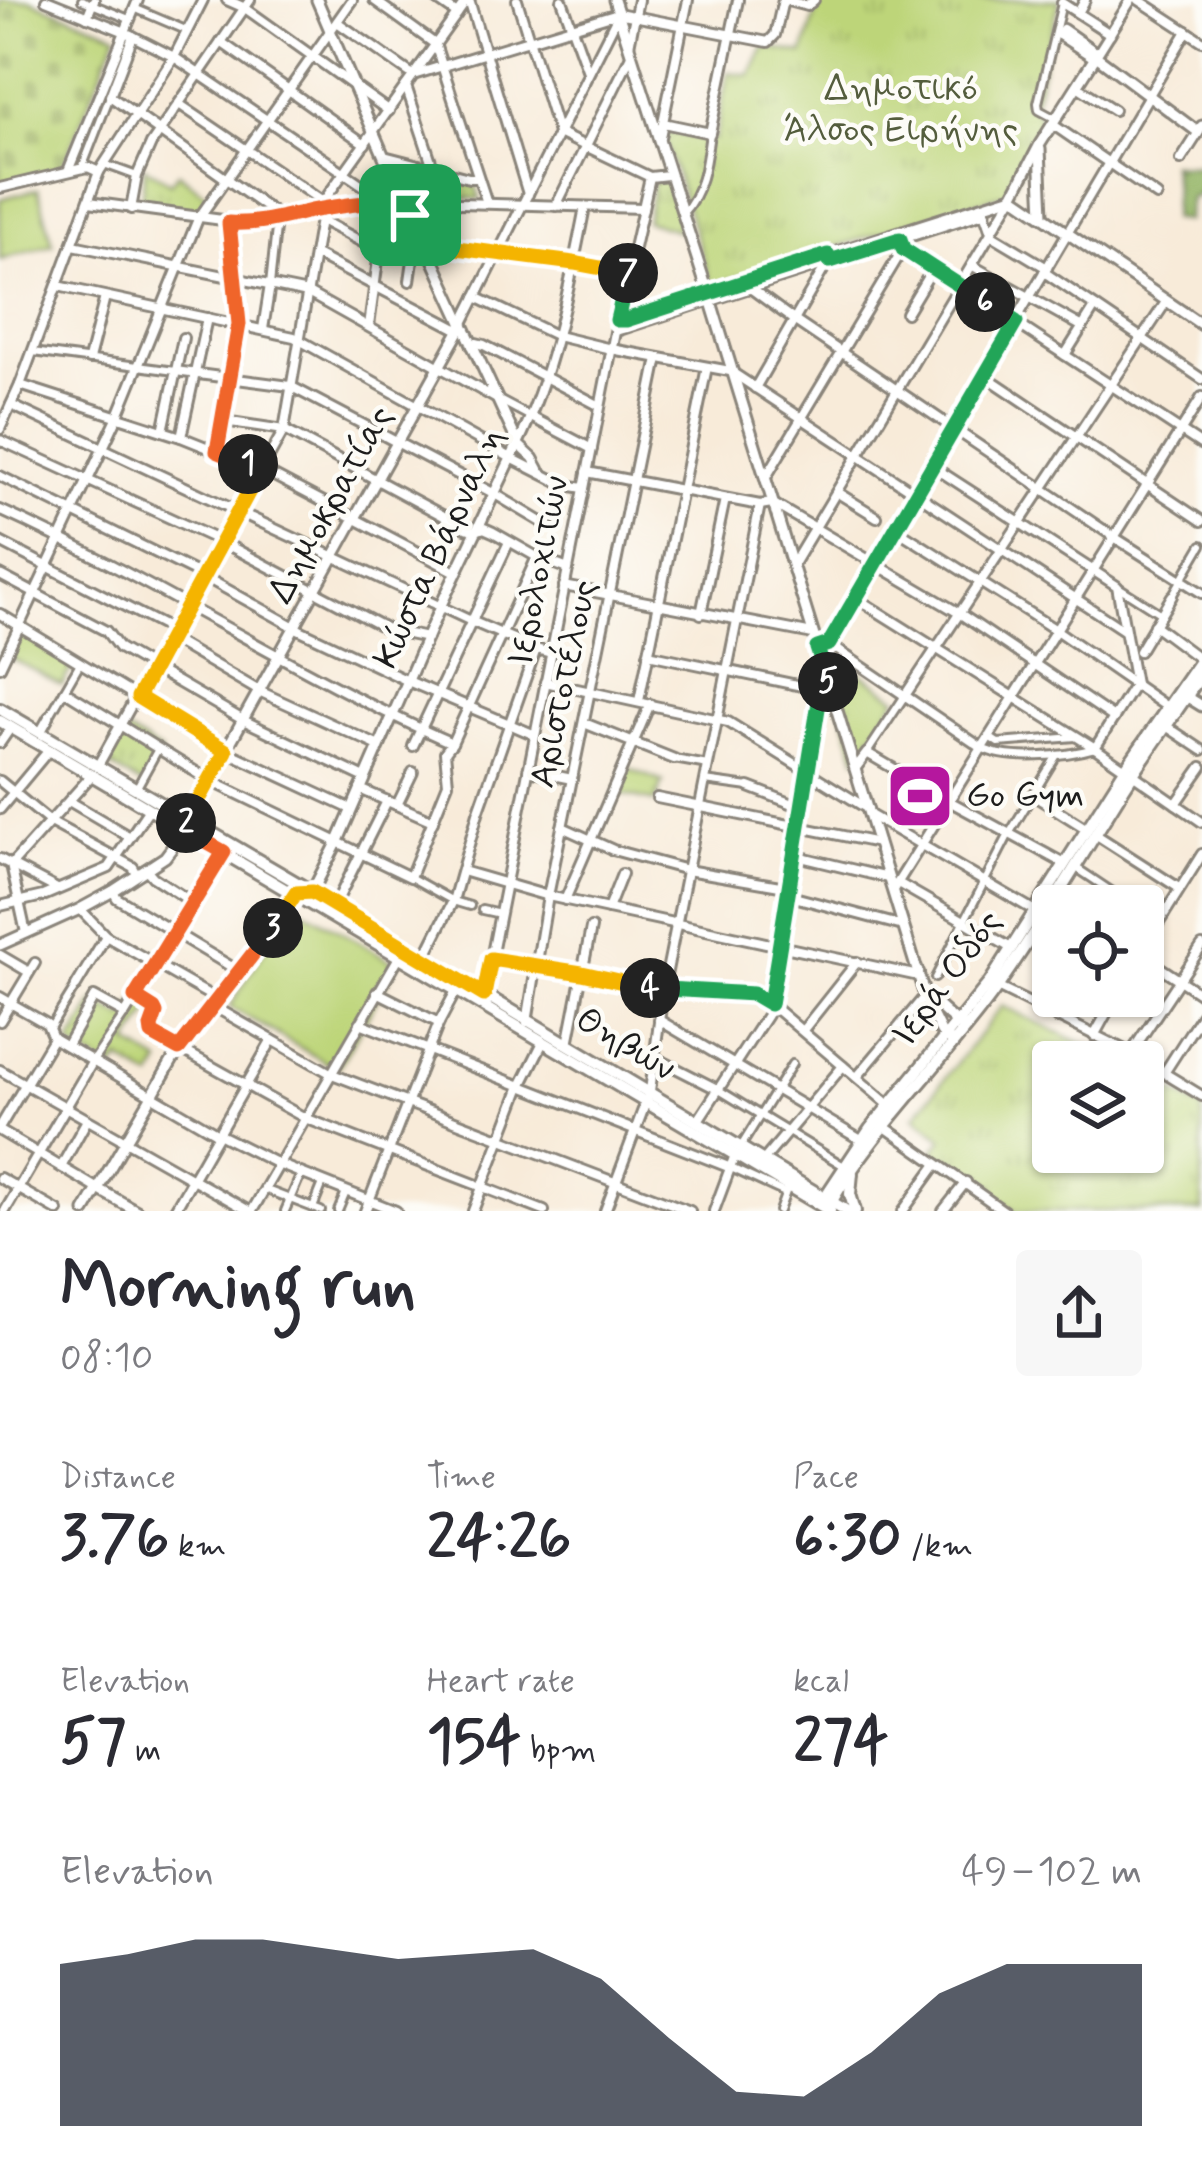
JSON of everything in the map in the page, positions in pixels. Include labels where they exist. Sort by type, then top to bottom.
[{"type":"main road","name":"Ιερά Οδός","points":[[1129,772],[1166,726],[1202,659]]},
{"type":"main road","name":"Ιερά Οδός","points":[[849,1168],[998,987],[1167,707],[1202,674]]},
{"type":"main road","name":"Θηβών","points":[[0,710],[148,808],[305,895],[543,1042],[697,1123],[735,1157],[763,1161],[825,1207]]},
{"type":"main road","name":"Θηβών","points":[[6,724],[135,790],[224,852],[305,895],[335,905],[568,1046],[787,1190],[825,1207],[851,1211]]},
{"type":"main road","name":"Ιερά Οδός","points":[[1055,885],[1070,866]]},
{"type":"main road","name":"Ιερά Οδός","points":[[961,1028],[1032,915]]},
{"type":"main road","name":"Ιερά Οδός","points":[[825,1207],[861,1140],[951,1040]]},
{"type":"main road","points":[[849,1168],[851,1211]]},
{"type":"street","points":[[0,429],[101,168],[174,57],[203,0]]},
{"type":"street","points":[[227,0],[248,4],[389,111]]},
{"type":"street","points":[[0,667],[117,418],[198,219],[352,0]]},
{"type":"street","points":[[374,0],[435,44],[487,203]]},
{"type":"street","points":[[437,0],[457,14]]},
{"type":"street","points":[[4,864],[95,771],[284,430],[321,210],[468,0]]},
{"type":"street","points":[[468,0],[526,199]]},
{"type":"street","points":[[517,0],[558,134],[650,177],[668,175]]},
{"type":"street","points":[[562,0],[588,73]]},
{"type":"street","points":[[614,0],[656,148],[701,261]]},
{"type":"street","points":[[556,206],[630,50],[638,0]]},
{"type":"street","points":[[656,148],[688,0]]},
{"type":"street","points":[[683,213],[699,187],[738,0]]},
{"type":"street","points":[[334,26],[413,76],[618,13],[764,42],[776,35],[784,0],[807,6],[814,0]]},
{"type":"street","points":[[1078,13],[1085,0]]},
{"type":"street","points":[[792,567],[974,266],[1040,143],[1135,0],[1202,41]]},
{"type":"street","points":[[51,1],[128,33],[201,73],[386,201]]},
{"type":"street","points":[[87,16],[90,1],[129,19]]},
{"type":"street","points":[[1110,34],[1062,1],[1039,110],[1157,196]]},
{"type":"street","points":[[316,2],[334,26],[374,133],[461,327],[518,444],[541,472]]},
{"type":"street","points":[[82,168],[110,96],[136,4],[188,31]]},
{"type":"street","points":[[131,209],[137,176],[151,144],[248,4]]},
{"type":"street","name":"Δημοκρατίας","points":[[0,945],[80,909],[165,857],[461,327],[618,13]]},
{"type":"street","points":[[1058,31],[1201,130],[1181,160]]},
{"type":"street","points":[[697,1123],[770,1004],[806,771],[825,688],[823,646],[856,598],[1187,31]]},
{"type":"street","points":[[68,171],[128,33]]},
{"type":"street","points":[[221,43],[365,144]]},
{"type":"street","points":[[406,86],[434,169]]},
{"type":"street","points":[[1077,86],[1114,110]]},
{"type":"street","points":[[110,96],[277,215],[263,329]]},
{"type":"street","points":[[179,104],[379,250]]},
{"type":"street","points":[[650,116],[710,133]]},
{"type":"street","points":[[1040,143],[1043,215]]},
{"type":"street","points":[[384,156],[477,178]]},
{"type":"street","points":[[0,188],[88,166],[137,176]]},
{"type":"street","name":"Ιερολοχιτών","points":[[484,995],[617,320],[650,177]]},
{"type":"street","points":[[89,202],[252,224],[386,201],[526,199],[556,206],[643,208]]},
{"type":"street","points":[[617,320],[900,240],[1011,200]]},
{"type":"street","points":[[764,480],[842,352],[900,240],[1011,200],[1043,215],[1202,325]]},
{"type":"street","points":[[368,326],[386,201]]},
{"type":"street","name":"Κώστα Βάρναλη","points":[[85,1211],[179,1049],[305,895],[338,841],[440,607],[531,417],[557,336],[585,207]]},
{"type":"street","points":[[984,212],[992,235],[1202,379]]},
{"type":"street","points":[[683,213],[764,480],[766,504],[813,634],[823,646],[995,755],[1057,755],[1095,748],[1135,684],[1117,586]]},
{"type":"street","points":[[217,451],[239,324],[229,223]]},
{"type":"street","points":[[900,240],[933,268],[1202,445]]},
{"type":"street","points":[[410,281],[414,254],[426,244],[629,274]]},
{"type":"street","points":[[73,245],[308,293],[592,448]]},
{"type":"street","points":[[314,254],[461,327]]},
{"type":"street","points":[[755,388],[829,258]]},
{"type":"street","points":[[974,266],[1083,327]]},
{"type":"street","points":[[906,313],[933,268]]},
{"type":"street","points":[[748,284],[795,321],[1202,593]]},
{"type":"street","points":[[58,286],[299,339],[512,459],[564,485],[584,488]]},
{"type":"street","points":[[89,359],[105,296]]},
{"type":"street","points":[[615,332],[709,296]]},
{"type":"street","points":[[476,297],[557,336],[730,371],[1124,631]]},
{"type":"street","points":[[855,769],[1166,302]]},
{"type":"street","points":[[1065,355],[1095,307]]},
{"type":"street","points":[[181,437],[207,318]]},
{"type":"street","points":[[163,431],[183,338]]},
{"type":"street","points":[[472,346],[484,345],[600,406]]},
{"type":"street","points":[[32,352],[290,386],[550,527]]},
{"type":"street","name":"Αριστοτέλους","points":[[527,1022],[548,896],[658,358]]},
{"type":"street","points":[[565,900],[645,703],[648,654],[707,367]]},
{"type":"street","points":[[984,375],[1202,521]]},
{"type":"street","points":[[20,385],[181,437],[261,469],[456,572]]},
{"type":"street","points":[[894,884],[1202,398]]},
{"type":"street","points":[[11,405],[440,607],[551,653]]},
{"type":"street","points":[[224,421],[284,430],[466,528],[484,528],[568,569]]},
{"type":"street","points":[[0,440],[222,542],[389,630],[427,638]]},
{"type":"street","points":[[932,466],[1161,614]]},
{"type":"street","points":[[587,472],[766,504],[959,613],[1114,718]]},
{"type":"street","points":[[0,476],[203,576],[295,628],[535,735]]},
{"type":"street","points":[[838,493],[877,517]]},
{"type":"street","points":[[701,614],[725,499]]},
{"type":"street","points":[[605,1211],[647,1099],[663,991],[708,765],[766,504]]},
{"type":"street","points":[[0,510],[452,743]]},
{"type":"street","points":[[896,529],[1167,707]]},
{"type":"street","points":[[0,542],[171,634],[260,691],[379,746]]},
{"type":"street","points":[[413,746],[509,542]]},
{"type":"street","points":[[1131,664],[1202,545]]},
{"type":"street","points":[[410,877],[448,783],[444,756],[537,556]]},
{"type":"street","points":[[0,575],[106,631],[119,648],[243,720],[365,778]]},
{"type":"street","points":[[565,586],[813,634]]},
{"type":"street","points":[[856,598],[1095,748],[1202,822]]},
{"type":"street","points":[[0,614],[226,751],[351,809]]},
{"type":"street","points":[[1154,626],[1202,659]]},
{"type":"street","points":[[424,959],[453,901],[478,813],[536,649]]},
{"type":"street","points":[[648,654],[825,688]]},
{"type":"street","points":[[40,733],[81,662]]},
{"type":"street","points":[[545,682],[718,718],[1032,908]]},
{"type":"street","points":[[825,688],[894,884],[929,1011],[940,1032],[951,1040]]},
{"type":"street","points":[[65,691],[209,780],[470,906]]},
{"type":"street","points":[[1183,694],[1202,706]]},
{"type":"street","points":[[584,723],[674,759],[708,765]]},
{"type":"street","points":[[0,742],[6,724]]},
{"type":"street","points":[[1166,726],[1202,750]]},
{"type":"street","points":[[989,737],[998,743],[1076,736]]},
{"type":"street","points":[[135,790],[158,748]]},
{"type":"street","points":[[0,809],[49,750]]},
{"type":"street","points":[[867,753],[1101,885]]},
{"type":"street","points":[[462,871],[565,900],[935,978],[1009,834],[1057,755]]},
{"type":"street","points":[[1176,804],[1202,767]]},
{"type":"street","points":[[528,770],[572,779]]},
{"type":"street","points":[[398,806],[413,772]]},
{"type":"street","points":[[0,781],[50,822],[193,903]]},
{"type":"street","points":[[705,782],[749,787],[801,807]]},
{"type":"street","points":[[360,789],[433,820]]},
{"type":"street","points":[[1033,794],[1179,888]]},
{"type":"street","points":[[657,798],[878,843]]},
{"type":"street","points":[[70,801],[130,837]]},
{"type":"street","points":[[335,905],[387,801]]},
{"type":"street","points":[[0,906],[104,872],[148,808]]},
{"type":"street","points":[[562,827],[613,850],[688,870],[780,886],[794,897],[905,926]]},
{"type":"street","points":[[5,1211],[224,852]]},
{"type":"street","points":[[1164,912],[1202,854]]},
{"type":"street","points":[[793,855],[894,884],[1011,948]]},
{"type":"street","points":[[4,864],[58,890]]},
{"type":"street","points":[[4,864],[26,933]]},
{"type":"street","points":[[608,909],[622,874]]},
{"type":"street","points":[[113,891],[117,898],[240,972]]},
{"type":"street","points":[[80,909],[106,936],[332,1074],[690,1211]]},
{"type":"street","points":[[482,910],[500,914]]},
{"type":"street","points":[[568,1046],[591,928]]},
{"type":"street","points":[[106,936],[0,1129],[137,1211]]},
{"type":"street","points":[[1139,1041],[1202,946]]},
{"type":"street","points":[[0,955],[32,968],[0,1021]]},
{"type":"street","points":[[0,1070],[250,1211],[400,955]]},
{"type":"street","points":[[491,959],[663,991],[753,994],[803,1030],[889,1105]]},
{"type":"street","points":[[803,1030],[857,962]]},
{"type":"street","points":[[1164,968],[1202,995]]},
{"type":"street","points":[[998,987],[1105,1041]]},
{"type":"street","points":[[365,1211],[439,1023],[457,990]]},
{"type":"street","points":[[377,992],[439,1023]]},
{"type":"street","points":[[926,995],[961,1028]]},
{"type":"street","points":[[856,1077],[926,995]]},
{"type":"street","points":[[0,997],[47,1024],[67,1046],[218,1134],[395,1211]]},
{"type":"street","points":[[67,1046],[94,997],[125,1014]]},
{"type":"street","points":[[135,997],[156,1013],[152,1034],[245,1087],[305,1118],[544,1211]]},
{"type":"street","points":[[1202,1014],[1164,1072],[1199,1094],[1202,1082]]},
{"type":"street","points":[[1094,1036],[1104,1017]]},
{"type":"street","points":[[659,1020],[861,1140]]},
{"type":"street","points":[[360,1023],[635,1131],[735,1157]]},
{"type":"street","points":[[174,1211],[272,1040]]},
{"type":"street","points":[[472,1211],[543,1042]]},
{"type":"street","points":[[656,1058],[849,1168]]},
{"type":"street","points":[[714,1211],[735,1157],[792,1064]]},
{"type":"street","points":[[763,1161],[843,1066]]},
{"type":"street","points":[[61,1167],[88,1120]]},
{"type":"street","points":[[885,1127],[1004,1211]]},
{"type":"street","points":[[903,1211],[937,1164]]},
{"type":"street","points":[[286,1211],[301,1174]]},
{"type":"street","points":[[0,1178],[58,1211]]},
{"type":"street","points":[[943,1211],[966,1182]]},
{"type":"street","points":[[264,1189],[315,1210],[323,1183]]},
{"type":"street","points":[[779,1211],[787,1190]]},
{"type":"street","points":[[338,1211],[346,1192]]},
{"type":"green space","points":[[0,0],[30,0],[117,34],[61,170],[0,185]]},
{"type":"green space","name":"Δημοτικό Άλσος Ειρήνης","points":[[820,0],[1060,0],[1033,104],[1043,125],[1010,192],[712,286],[665,131],[715,139],[728,72],[750,75],[765,46],[803,54]]},
{"type":"green space","points":[[394,162],[475,184],[480,199],[408,195]]},
{"type":"green space","points":[[1202,162],[1202,194],[1190,198],[1186,221],[1172,219],[1171,164],[1199,166]]},
{"type":"green space","points":[[145,167],[170,183],[178,173],[211,198],[200,213],[141,203]]},
{"type":"green space","points":[[654,180],[668,180],[679,231],[646,221]]},
{"type":"green space","points":[[38,189],[53,244],[0,260],[0,199]]},
{"type":"green space","points":[[21,633],[73,665],[62,685],[9,657]]},
{"type":"green space","points":[[829,651],[897,698],[857,758],[825,655]]},
{"type":"green space","points":[[126,731],[161,752],[142,785],[107,764]]},
{"type":"green space","points":[[627,768],[663,782],[655,802],[615,793]]},
{"type":"green space","points":[[292,903],[397,964],[337,1069],[230,1007]]},
{"type":"green space","points":[[135,1001],[151,1010],[129,1044],[161,1063],[152,1079],[120,1060],[113,1070],[70,1045],[95,1002],[124,1018]]},
{"type":"green space","points":[[1002,1006],[1077,1041],[1032,1041],[1032,1173],[1164,1173],[1164,1086],[1202,1109],[1202,1211],[1016,1211],[932,1153],[943,1139],[915,1116]]},
{"type":"place","name":"Go Gym","points":[[920,796]]},
{"type":"route","points":[[386,201],[403,201],[410,215],[426,244],[629,274],[617,320],[828,255],[830,261],[900,239],[903,249],[1016,322],[829,644],[817,648],[830,687],[821,690],[770,1004],[753,994],[663,991],[491,959],[484,995],[312,892],[296,893],[179,1049],[152,1034],[156,1013],[135,997],[224,852],[183,829],[226,751],[138,697],[261,469],[217,451],[239,324],[229,223],[252,224],[386,201]]}]
